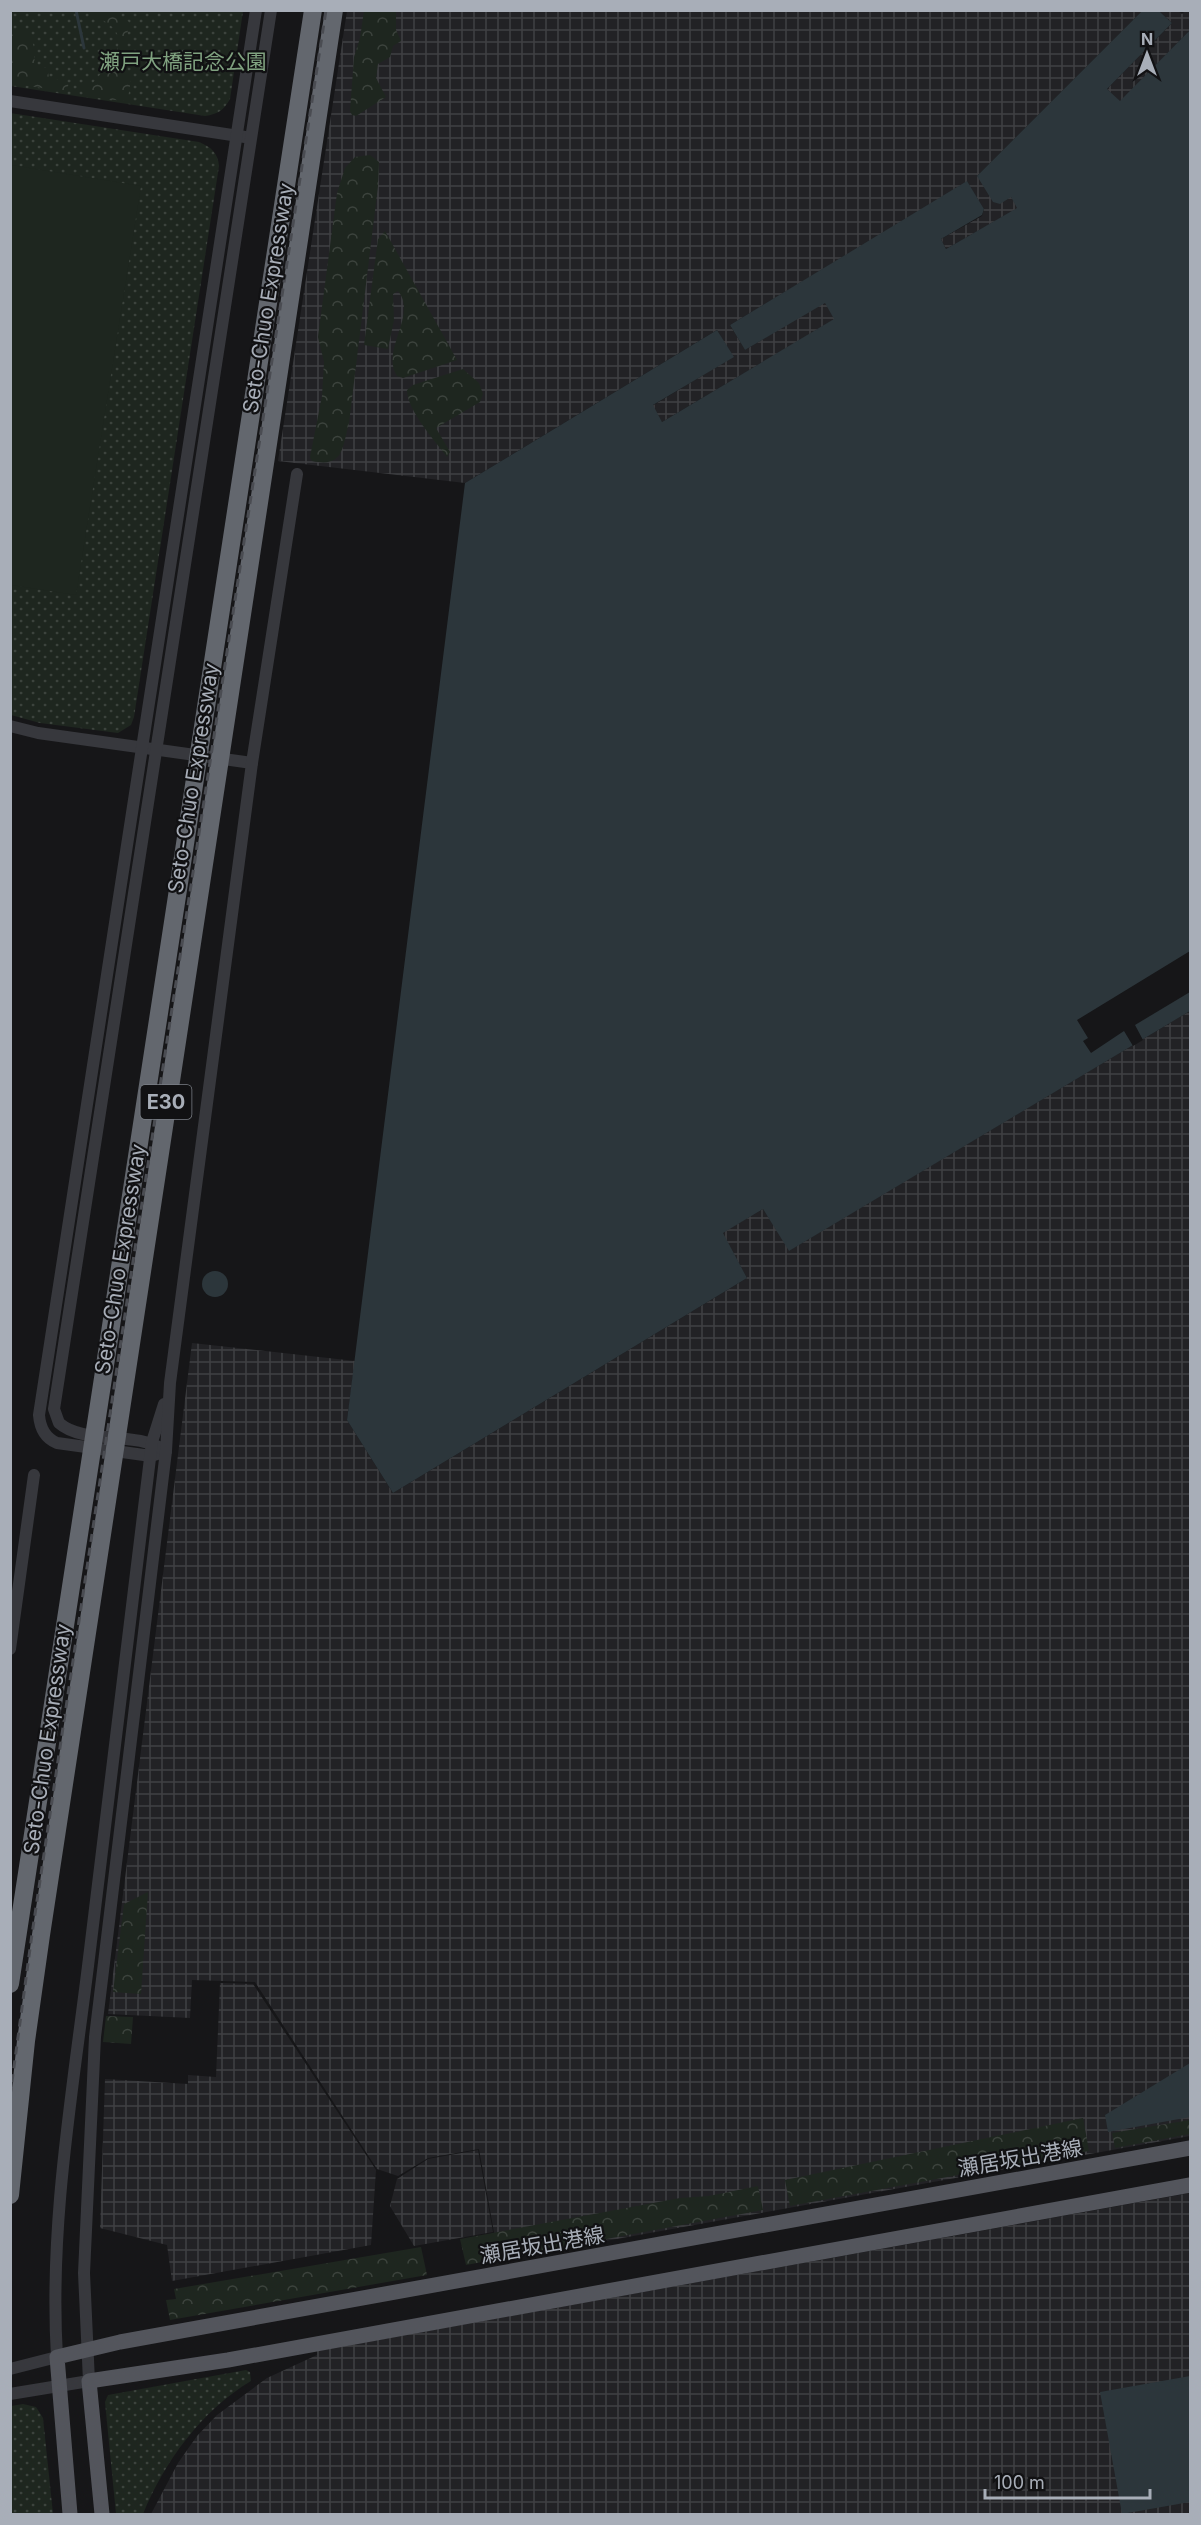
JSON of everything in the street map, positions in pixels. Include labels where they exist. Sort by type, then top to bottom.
[{"type":"highway","name":"Seto-Chuo Expressway","points":[[10,1984],[313,10]]},
{"type":"highway","name":"Seto-Chuo Expressway","points":[[10,2195],[40,1935],[334,10]]},
{"type":"main road","name":"瀬居坂出港線","points":[[57,2357],[132,2340],[1191,2148]]},
{"type":"main road","points":[[102,2514],[89,2381],[228,2360],[1191,2186]]},
{"type":"main road","points":[[57,2357],[70,2514]]},
{"type":"street","points":[[166,1451],[151,1456],[57,1443],[45,1435],[41,1429],[39,1415],[256,10]]},
{"type":"street","points":[[166,1451],[152,1442],[70,1431],[58,1424],[54,1408],[271,10]]},
{"type":"street","points":[[10,101],[252,139]]},
{"type":"street","points":[[10,2394],[89,2381],[84,2272],[95,2037],[102,1968],[166,1451],[170,1383],[252,763],[297,474]]},
{"type":"street","points":[[10,726],[38,733],[252,763]]},
{"type":"street","points":[[10,2368],[57,2357],[55,2271],[66,2143],[152,1442],[170,1383]]},
{"type":"street","points":[[10,1649],[34,1475]]},
{"type":"shaded area","points":[[347,11],[1142,11],[977,176],[1011,197],[1018,208],[946,249],[941,239],[982,216],[984,209],[967,182],[730,325],[745,350],[825,302],[835,319],[662,422],[652,406],[733,357],[717,330],[465,483],[278,461]]},
{"type":"shaded area","points":[[1142,11],[1159,11],[1172,23],[1107,89],[1120,101],[1190,30],[1190,1011],[789,1251],[763,1209],[723,1233],[747,1278],[393,1493],[347,1420],[465,483],[717,330],[734,357],[653,405],[662,422],[834,319],[825,303],[745,350],[730,325],[967,181],[984,209],[982,215],[941,239],[946,249],[1017,208],[1011,197],[1000,204],[993,202],[977,176]]},
{"type":"shaded area","points":[[1159,11],[1178,11],[1182,14],[1190,11],[1190,30],[1120,102],[1107,89],[1172,23]]},
{"type":"shaded area","points":[[1190,1011],[1190,2136],[499,2260],[479,2149],[428,2158],[398,2176],[377,2169],[255,1982],[192,1980],[190,2018],[108,2014],[192,1343],[355,1361],[347,1420],[393,1493],[747,1278],[722,1233],[763,1209],[790,1250]]},
{"type":"shaded area","points":[[215,1271],[224,1275],[228,1284],[224,1293],[215,1297],[206,1293],[202,1284],[206,1275]]},
{"type":"shaded area","points":[[220,1983],[253,1984],[376,2170],[371,2245],[172,2281],[167,2245],[100,2228],[105,2079],[188,2084],[188,2075],[216,2077]]},
{"type":"shaded area","points":[[1190,2063],[1190,2117],[1108,2132],[1105,2115]]},
{"type":"shaded area","points":[[478,2150],[493,2232],[414,2246],[390,2206],[397,2179],[428,2159]]},
{"type":"shaded area","points":[[1190,2193],[1190,2514],[151,2514],[178,2463],[197,2436],[217,2415],[267,2378],[317,2355],[317,2351]]},
{"type":"shaded area","points":[[1190,2376],[1190,2502],[1122,2514],[1100,2392]]},
{"type":"green space","name":"瀬戸大橋記念公園","points":[[10,11],[243,11],[230,99],[220,111],[205,116],[11,86]]},
{"type":"green space","points":[[91,11],[120,11],[121,16],[129,22],[123,66],[132,74],[128,98],[123,101],[85,96],[81,90],[82,83],[92,84],[101,74],[115,55],[118,46],[119,38],[115,30],[92,15]]},
{"type":"green space","points":[[364,11],[396,11],[396,30],[401,41],[393,46],[390,57],[378,64],[376,78],[386,97],[356,116],[350,111],[354,57],[360,38]]},
{"type":"green space","points":[[16,30],[24,31],[32,42],[37,68],[47,68],[49,77],[69,83],[66,92],[11,83],[11,36]]},
{"type":"green space","points":[[10,113],[199,142],[213,151],[219,166],[134,717],[131,725],[118,733],[40,723],[11,715]]},
{"type":"green space","points":[[370,155],[379,162],[378,186],[349,423],[343,448],[336,459],[330,462],[312,461],[310,457],[322,396],[324,362],[318,337],[337,193],[345,168],[355,157]]},
{"type":"green space","points":[[11,165],[141,186],[76,595],[11,585]]},
{"type":"green space","points":[[385,231],[457,360],[403,378],[397,376],[393,366],[395,344],[404,311],[403,300],[398,291],[393,294],[394,320],[388,349],[364,345],[378,239]]},
{"type":"green space","points":[[463,369],[479,383],[483,394],[480,402],[436,428],[450,452],[447,457],[416,416],[407,390],[413,385]]},
{"type":"green space","points":[[148,1892],[141,1994],[113,1992],[124,1904]]},
{"type":"green space","points":[[106,2016],[133,2017],[131,2044],[103,2042]]},
{"type":"green space","points":[[1083,2118],[1089,2151],[790,2206],[785,2180]]},
{"type":"green space","points":[[1190,2120],[1190,2134],[1115,2148],[1112,2133]]},
{"type":"green space","points":[[758,2186],[763,2210],[466,2265],[460,2239],[680,2198],[709,2196]]},
{"type":"green space","points":[[421,2247],[427,2275],[170,2320],[166,2300],[176,2299],[174,2289]]},
{"type":"green space","points":[[246,2370],[250,2372],[251,2381],[216,2407],[186,2439],[162,2475],[143,2514],[116,2514],[105,2402],[108,2395]]},
{"type":"green space","points":[[23,2404],[36,2407],[43,2418],[53,2514],[11,2514],[11,2406]]},
{"type":"pier","points":[[1190,951],[1190,992],[1135,1025],[1143,1040],[1133,1046],[1124,1031],[1091,1053],[1083,1041],[1088,1038],[1077,1020]]},
{"type":"waterway","points":[[76,10],[84,48]]},
{"type":"railway","points":[[10,2096],[32,1934],[130,1281],[326,10]]}]
